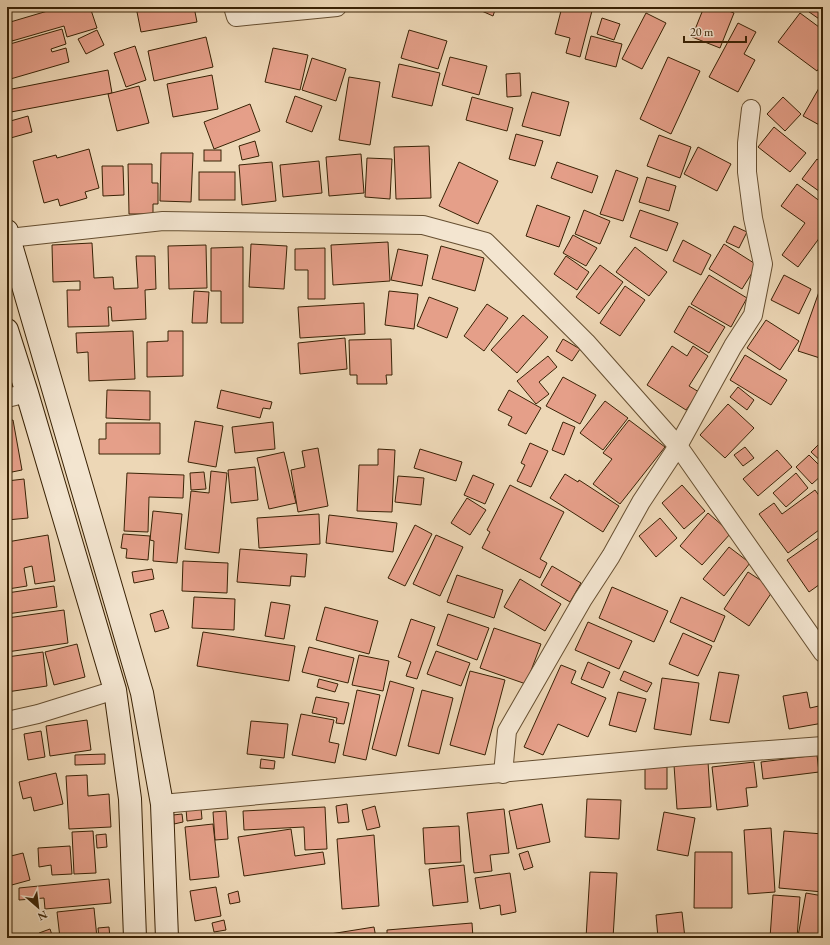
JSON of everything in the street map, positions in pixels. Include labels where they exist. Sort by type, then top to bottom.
[{"type":"main road","points":[[8,235],[142,693],[162,804],[167,938]]},
{"type":"main road","points":[[7,330],[17,395],[115,690],[130,799],[135,938]]},
{"type":"street","points":[[233,7],[236,17],[337,7]]},
{"type":"street","points":[[503,774],[507,730],[583,599],[611,556],[641,502],[678,446],[733,346],[753,315],[764,264],[753,218],[747,172],[747,143],[751,109]]},
{"type":"street","points":[[8,235],[163,221],[424,225],[486,242],[586,342],[678,446],[823,653]]},
{"type":"street","points":[[7,721],[38,714],[115,690]]},
{"type":"street","points":[[162,804],[503,774],[686,756],[823,746]]},
{"type":"building","points":[[61,7],[90,7],[97,28],[67,37],[64,26],[12,41],[7,23]]},
{"type":"building","points":[[136,7],[194,7],[197,22],[141,32]]},
{"type":"building","points":[[475,7],[496,7],[493,16]]},
{"type":"building","points":[[562,7],[593,7],[580,57],[566,53],[570,38],[555,34]]},
{"type":"building","points":[[704,7],[718,7],[734,13],[720,48],[692,37]]},
{"type":"building","points":[[802,7],[823,7],[823,20],[822,21]]},
{"type":"building","points":[[646,13],[666,23],[642,69],[622,59]]},
{"type":"building","points":[[800,13],[823,30],[823,62],[817,71],[778,42]]},
{"type":"building","points":[[602,18],[620,24],[614,40],[597,34]]},
{"type":"building","points":[[738,23],[756,32],[744,54],[755,60],[738,92],[709,77]]},
{"type":"building","points":[[62,29],[66,44],[51,49],[52,52],[66,48],[69,62],[7,80],[7,35],[10,44]]},
{"type":"building","points":[[97,30],[104,45],[86,54],[78,39]]},
{"type":"building","points":[[409,30],[447,41],[438,69],[401,58]]},
{"type":"building","points":[[591,36],[622,44],[616,67],[585,59]]},
{"type":"building","points":[[206,37],[213,67],[154,81],[148,51]]},
{"type":"building","points":[[135,46],[146,80],[126,87],[114,53]]},
{"type":"building","points":[[273,48],[308,55],[300,90],[265,82]]},
{"type":"building","points":[[450,57],[487,66],[479,95],[442,85]]},
{"type":"building","points":[[668,57],[700,71],[671,134],[640,119]]},
{"type":"building","points":[[312,58],[346,69],[336,101],[302,90]]},
{"type":"building","points":[[399,64],[440,73],[432,106],[392,97]]},
{"type":"building","points":[[108,70],[112,93],[11,112],[7,90]]},
{"type":"building","points":[[520,73],[521,96],[507,97],[506,74]]},
{"type":"building","points":[[212,75],[218,109],[173,117],[167,84]]},
{"type":"building","points":[[349,77],[380,82],[370,145],[339,140]]},
{"type":"building","points":[[139,86],[149,123],[117,131],[108,94]]},
{"type":"building","points":[[819,88],[823,91],[823,127],[803,116]]},
{"type":"building","points":[[532,92],[569,102],[560,136],[522,126]]},
{"type":"building","points":[[295,96],[322,106],[312,132],[286,122]]},
{"type":"building","points":[[472,97],[513,108],[507,131],[466,120]]},
{"type":"building","points":[[783,97],[801,114],[785,131],[767,114]]},
{"type":"building","points":[[250,104],[260,131],[214,149],[204,122]]},
{"type":"building","points":[[28,116],[32,132],[7,139],[7,122]]},
{"type":"building","points":[[774,127],[806,153],[790,172],[758,147]]},
{"type":"building","points":[[516,134],[543,141],[535,166],[509,159]]},
{"type":"building","points":[[659,135],[691,147],[680,178],[647,166]]},
{"type":"building","points":[[255,141],[259,156],[242,160],[239,146]]},
{"type":"building","points":[[429,146],[431,198],[396,199],[394,147]]},
{"type":"building","points":[[698,147],[731,164],[717,191],[684,174]]},
{"type":"building","points":[[89,149],[99,188],[85,192],[87,198],[60,206],[58,199],[44,203],[33,161],[56,155],[57,158]]},
{"type":"building","points":[[204,150],[221,150],[221,161],[204,161]]},
{"type":"building","points":[[161,153],[193,153],[191,202],[160,201]]},
{"type":"building","points":[[361,154],[364,193],[329,196],[326,157]]},
{"type":"building","points":[[367,158],[392,159],[390,199],[365,197]]},
{"type":"building","points":[[817,159],[823,164],[823,194],[802,179]]},
{"type":"building","points":[[319,161],[322,193],[283,197],[280,165]]},
{"type":"building","points":[[272,162],[276,201],[242,205],[239,165]]},
{"type":"building","points":[[459,162],[498,181],[478,224],[439,206]]},
{"type":"building","points":[[557,162],[598,176],[592,193],[551,178]]},
{"type":"building","points":[[128,164],[152,164],[152,183],[158,183],[158,204],[153,204],[153,214],[129,214]]},
{"type":"building","points":[[102,166],[123,166],[124,195],[103,196]]},
{"type":"building","points":[[616,170],[638,178],[623,221],[600,214]]},
{"type":"building","points":[[199,172],[235,172],[235,200],[199,200]]},
{"type":"building","points":[[647,177],[676,186],[669,211],[639,202]]},
{"type":"building","points":[[797,184],[821,202],[823,199],[823,233],[798,267],[782,255],[805,223],[781,206]]},
{"type":"building","points":[[537,205],[570,217],[559,247],[526,236]]},
{"type":"building","points":[[584,210],[610,221],[600,244],[575,234]]},
{"type":"building","points":[[640,210],[678,223],[667,251],[630,237]]},
{"type":"building","points":[[734,226],[747,232],[739,248],[726,242]]},
{"type":"building","points":[[573,235],[597,248],[586,266],[563,253]]},
{"type":"building","points":[[683,240],[711,255],[701,275],[673,261]]},
{"type":"building","points":[[388,242],[390,281],[333,285],[331,245]]},
{"type":"building","points":[[92,243],[94,278],[113,277],[114,289],[138,288],[136,256],[155,256],[156,289],[145,290],[146,319],[112,321],[111,307],[108,307],[109,326],[68,327],[67,290],[80,290],[80,281],[53,282],[52,245]]},
{"type":"building","points":[[251,244],[287,246],[284,289],[249,287]]},
{"type":"building","points":[[724,244],[757,265],[742,289],[709,269]]},
{"type":"building","points":[[206,245],[207,288],[169,289],[168,246]]},
{"type":"building","points":[[441,246],[484,258],[475,291],[432,279]]},
{"type":"building","points":[[243,247],[243,323],[221,323],[221,291],[211,291],[211,248]]},
{"type":"building","points":[[635,247],[667,272],[649,296],[616,272]]},
{"type":"building","points":[[325,248],[325,299],[308,299],[308,270],[295,270],[295,249]]},
{"type":"building","points":[[398,249],[428,255],[422,286],[391,280]]},
{"type":"building","points":[[566,256],[589,272],[577,290],[554,274]]},
{"type":"building","points":[[600,265],[623,282],[599,314],[576,297]]},
{"type":"building","points":[[709,275],[747,298],[731,327],[691,304]]},
{"type":"building","points":[[784,275],[811,289],[799,314],[771,300]]},
{"type":"building","points":[[625,286],[645,300],[620,336],[600,323]]},
{"type":"building","points":[[820,289],[823,290],[823,359],[798,351]]},
{"type":"building","points":[[194,291],[209,292],[207,323],[192,323]]},
{"type":"building","points":[[389,291],[418,294],[414,329],[385,325]]},
{"type":"building","points":[[429,297],[458,308],[447,338],[417,326]]},
{"type":"building","points":[[364,303],[365,334],[300,338],[298,307]]},
{"type":"building","points":[[487,304],[508,318],[484,351],[464,336]]},
{"type":"building","points":[[689,306],[725,327],[709,353],[674,332]]},
{"type":"building","points":[[523,315],[548,337],[517,373],[491,350]]},
{"type":"building","points":[[766,320],[799,341],[780,370],[747,348]]},
{"type":"building","points":[[133,331],[135,379],[89,381],[88,352],[77,353],[76,333]]},
{"type":"building","points":[[168,331],[183,331],[183,376],[147,377],[147,342],[168,341]]},
{"type":"building","points":[[345,338],[347,369],[300,374],[298,343]]},
{"type":"building","points":[[391,339],[392,375],[386,375],[387,384],[357,384],[357,375],[350,375],[349,340]]},
{"type":"building","points":[[563,339],[580,349],[572,361],[556,351]]},
{"type":"building","points":[[672,346],[687,356],[693,346],[708,356],[689,386],[699,392],[686,410],[647,385]]},
{"type":"building","points":[[745,355],[787,380],[771,405],[730,380]]},
{"type":"building","points":[[548,356],[557,367],[539,382],[549,394],[536,404],[517,381]]},
{"type":"building","points":[[563,377],[596,395],[580,424],[546,406]]},
{"type":"building","points":[[738,387],[754,400],[747,410],[730,397]]},
{"type":"building","points":[[107,390],[150,391],[150,420],[106,418]]},
{"type":"building","points":[[221,390],[272,402],[270,409],[263,408],[260,418],[217,408]]},
{"type":"building","points":[[509,390],[541,408],[526,434],[508,425],[512,417],[498,410]]},
{"type":"building","points":[[605,401],[628,418],[603,450],[580,433]]},
{"type":"building","points":[[728,404],[754,428],[725,458],[700,435]]},
{"type":"building","points":[[13,420],[22,470],[7,473],[7,421]]},
{"type":"building","points":[[629,420],[665,447],[620,504],[593,484],[612,459],[603,453]]},
{"type":"building","points":[[195,421],[223,426],[216,467],[188,462]]},
{"type":"building","points":[[273,422],[275,449],[235,453],[232,427]]},
{"type":"building","points":[[563,422],[575,427],[564,455],[552,450]]},
{"type":"building","points":[[106,423],[160,423],[160,454],[99,454],[99,439],[106,439]]},
{"type":"building","points":[[823,440],[823,463],[811,452]]},
{"type":"building","points":[[530,443],[548,451],[531,487],[517,481],[525,465],[521,463]]},
{"type":"building","points":[[745,447],[754,458],[743,466],[734,455]]},
{"type":"building","points":[[318,448],[328,506],[298,512],[291,470],[305,467],[302,451]]},
{"type":"building","points":[[378,449],[395,450],[392,512],[357,511],[359,465],[378,465]]},
{"type":"building","points":[[420,449],[462,462],[456,481],[414,468]]},
{"type":"building","points":[[777,450],[792,467],[758,496],[743,479]]},
{"type":"building","points":[[284,452],[296,503],[269,509],[257,458]]},
{"type":"building","points":[[809,455],[823,469],[823,474],[812,484],[796,467]]},
{"type":"building","points":[[255,467],[258,500],[231,503],[228,470]]},
{"type":"building","points":[[211,471],[227,473],[219,553],[185,549],[191,491],[209,493]]},
{"type":"building","points":[[204,472],[206,489],[191,490],[190,473]]},
{"type":"building","points":[[127,473],[184,475],[183,498],[149,497],[148,532],[124,531]]},
{"type":"building","points":[[796,473],[808,488],[786,507],[773,493]]},
{"type":"building","points":[[565,474],[578,482],[579,480],[619,506],[603,532],[550,498]]},
{"type":"building","points":[[473,475],[494,484],[485,504],[464,495]]},
{"type":"building","points":[[398,476],[424,478],[421,505],[395,502]]},
{"type":"building","points":[[24,479],[28,518],[7,520],[7,481]]},
{"type":"building","points":[[510,485],[564,512],[540,559],[547,563],[540,578],[482,548],[490,532],[487,530]]},
{"type":"building","points":[[682,485],[705,511],[684,529],[662,503]]},
{"type":"building","points":[[815,490],[823,501],[823,527],[788,553],[759,514],[774,503],[782,514]]},
{"type":"building","points":[[467,498],[486,510],[470,535],[451,523]]},
{"type":"building","points":[[153,511],[182,514],[177,563],[153,561],[154,541],[150,540]]},
{"type":"building","points":[[708,513],[731,533],[702,565],[680,546]]},
{"type":"building","points":[[319,514],[320,544],[259,548],[257,518]]},
{"type":"building","points":[[329,515],[397,523],[393,552],[326,543]]},
{"type":"building","points":[[660,518],[677,538],[656,557],[639,536]]},
{"type":"building","points":[[415,525],[432,534],[405,586],[388,578]]},
{"type":"building","points":[[123,534],[150,536],[148,560],[126,558],[127,549],[121,548]]},
{"type":"building","points":[[48,535],[55,581],[35,584],[32,566],[24,568],[27,586],[8,589],[7,542]]},
{"type":"building","points":[[436,535],[463,547],[440,596],[413,584]]},
{"type":"building","points":[[823,535],[823,570],[819,572],[823,577],[823,582],[809,592],[787,560]]},
{"type":"building","points":[[729,547],[750,563],[724,596],[703,579]]},
{"type":"building","points":[[240,549],[307,554],[305,577],[291,576],[290,586],[237,582]]},
{"type":"building","points":[[183,561],[228,563],[227,593],[182,591]]},
{"type":"building","points":[[552,566],[581,583],[570,602],[541,585]]},
{"type":"building","points":[[152,569],[154,579],[134,583],[132,572]]},
{"type":"building","points":[[748,572],[774,589],[749,626],[724,609]]},
{"type":"building","points":[[457,575],[503,590],[494,618],[447,602]]},
{"type":"building","points":[[520,579],[561,604],[545,631],[504,607]]},
{"type":"building","points":[[54,586],[57,607],[7,614],[7,593]]},
{"type":"building","points":[[612,587],[668,611],[654,642],[599,618]]},
{"type":"building","points":[[194,597],[235,599],[234,630],[192,628]]},
{"type":"building","points":[[681,597],[725,616],[714,642],[670,622]]},
{"type":"building","points":[[271,602],[290,605],[284,639],[265,636]]},
{"type":"building","points":[[325,607],[378,621],[369,654],[316,640]]},
{"type":"building","points":[[64,610],[68,643],[7,652],[7,618]]},
{"type":"building","points":[[163,610],[169,628],[155,632],[150,614]]},
{"type":"building","points":[[448,614],[489,628],[477,660],[437,645]]},
{"type":"building","points":[[411,619],[435,627],[417,679],[406,676],[411,662],[398,657]]},
{"type":"building","points":[[588,622],[632,641],[619,669],[575,650]]},
{"type":"building","points":[[494,628],[541,644],[526,684],[480,668]]},
{"type":"building","points":[[203,632],[295,646],[289,681],[197,666]]},
{"type":"building","points":[[683,633],[712,646],[698,676],[669,664]]},
{"type":"building","points":[[77,644],[85,677],[54,685],[45,652]]},
{"type":"building","points":[[309,647],[354,658],[348,683],[302,672]]},
{"type":"building","points":[[436,651],[470,663],[461,686],[427,674]]},
{"type":"building","points":[[43,652],[47,686],[7,692],[7,657]]},
{"type":"building","points":[[359,655],[389,661],[383,691],[352,685]]},
{"type":"building","points":[[588,662],[610,672],[603,688],[581,679]]},
{"type":"building","points":[[561,665],[576,671],[571,683],[606,698],[588,737],[558,724],[543,755],[524,747]]},
{"type":"building","points":[[470,671],[505,680],[485,755],[450,745]]},
{"type":"building","points":[[624,671],[652,683],[647,692],[620,680]]},
{"type":"building","points":[[719,672],[739,675],[729,723],[710,720]]},
{"type":"building","points":[[662,678],[699,683],[691,735],[654,729]]},
{"type":"building","points":[[319,679],[338,684],[335,692],[317,687]]},
{"type":"building","points":[[390,681],[414,688],[396,756],[372,749]]},
{"type":"building","points":[[357,690],[380,695],[366,760],[343,755]]},
{"type":"building","points":[[422,690],[453,698],[439,754],[408,746]]},
{"type":"building","points":[[618,692],[646,699],[636,732],[609,725]]},
{"type":"building","points":[[807,692],[810,708],[823,705],[823,723],[789,729],[783,696]]},
{"type":"building","points":[[316,697],[349,703],[344,724],[336,723],[337,718],[312,713]]},
{"type":"building","points":[[301,714],[334,720],[329,742],[339,744],[335,763],[292,755]]},
{"type":"building","points":[[87,720],[91,750],[50,756],[46,726]]},
{"type":"building","points":[[251,721],[288,724],[284,758],[247,754]]},
{"type":"building","points":[[41,731],[45,757],[28,760],[24,734]]},
{"type":"building","points":[[105,754],[105,764],[75,765],[75,755]]},
{"type":"building","points":[[817,755],[819,772],[763,779],[761,762]]},
{"type":"building","points":[[261,759],[275,761],[274,769],[260,768]]},
{"type":"building","points":[[708,762],[711,807],[677,809],[674,765]]},
{"type":"building","points":[[754,762],[757,787],[746,788],[748,806],[717,810],[712,767]]},
{"type":"building","points":[[645,766],[667,767],[667,789],[645,789]]},
{"type":"building","points":[[56,773],[63,804],[34,811],[31,797],[23,799],[19,782]]},
{"type":"building","points":[[87,775],[88,796],[109,794],[111,827],[69,829],[66,776]]},
{"type":"building","points":[[587,799],[621,800],[619,839],[585,837]]},
{"type":"building","points":[[347,804],[349,822],[338,823],[336,806]]},
{"type":"building","points":[[542,804],[550,842],[517,849],[509,811]]},
{"type":"building","points":[[375,806],[380,827],[367,830],[362,810]]},
{"type":"building","points":[[325,807],[327,849],[305,850],[304,827],[244,830],[243,811]]},
{"type":"building","points":[[201,808],[202,819],[187,821],[186,809]]},
{"type":"building","points":[[504,809],[509,853],[490,855],[492,871],[474,873],[467,813]]},
{"type":"building","points":[[226,811],[228,839],[215,840],[213,812]]},
{"type":"building","points":[[664,812],[695,818],[688,856],[657,850]]},
{"type":"building","points":[[182,814],[183,822],[174,824],[173,815]]},
{"type":"building","points":[[213,824],[219,877],[190,880],[185,827]]},
{"type":"building","points":[[459,826],[461,862],[425,864],[423,828]]},
{"type":"building","points":[[771,828],[775,892],[748,894],[744,830]]},
{"type":"building","points":[[291,829],[295,856],[323,852],[325,864],[244,876],[238,837]]},
{"type":"building","points":[[93,831],[96,873],[74,874],[72,832]]},
{"type":"building","points":[[784,831],[823,834],[823,892],[779,888]]},
{"type":"building","points":[[106,834],[107,847],[97,848],[96,835]]},
{"type":"building","points":[[374,835],[379,906],[342,909],[337,839]]},
{"type":"building","points":[[70,846],[72,874],[52,875],[51,865],[39,867],[38,848]]},
{"type":"building","points":[[528,851],[533,867],[524,870],[519,854]]},
{"type":"building","points":[[695,852],[732,852],[732,908],[694,908]]},
{"type":"building","points":[[23,853],[30,880],[8,886],[7,857]]},
{"type":"building","points":[[464,865],[468,902],[433,906],[429,869]]},
{"type":"building","points":[[590,872],[617,873],[613,938],[586,938]]},
{"type":"building","points":[[510,873],[516,912],[501,915],[500,905],[480,909],[475,878]]},
{"type":"building","points":[[109,879],[111,903],[45,909],[44,898],[19,900],[19,888]]},
{"type":"building","points":[[216,887],[221,916],[195,921],[190,891]]},
{"type":"building","points":[[238,891],[240,902],[230,904],[228,894]]},
{"type":"building","points":[[806,893],[823,896],[823,938],[798,936]]},
{"type":"building","points":[[773,895],[800,897],[797,938],[770,938]]},
{"type":"building","points":[[94,908],[97,938],[60,938],[57,912]]},
{"type":"building","points":[[682,912],[685,938],[658,938],[656,915]]},
{"type":"building","points":[[224,920],[226,930],[214,932],[212,923]]},
{"type":"building","points":[[472,923],[473,938],[387,938],[387,930]]},
{"type":"building","points":[[109,927],[110,938],[99,938],[98,928]]},
{"type":"building","points":[[374,927],[376,938],[330,938],[330,934]]},
{"type":"building","points":[[50,929],[53,938],[41,938],[39,933]]},
{"type":"building","points":[[734,934],[763,938],[733,938]]}]
